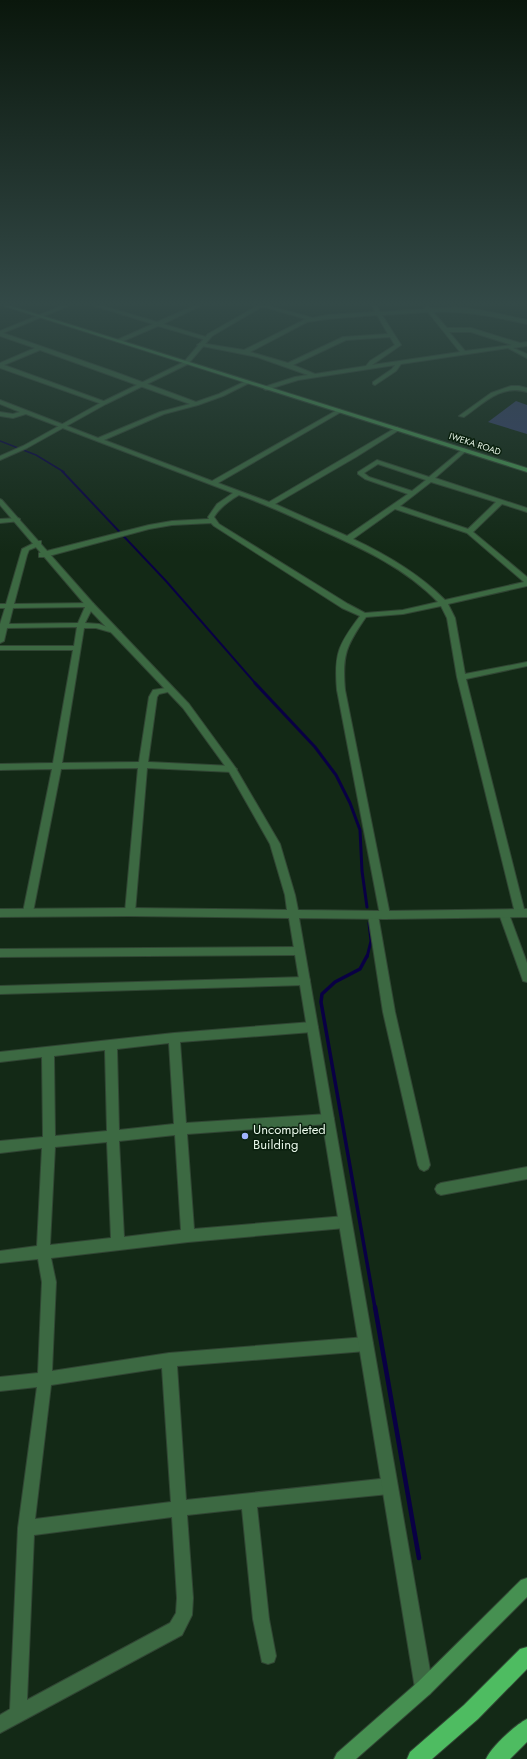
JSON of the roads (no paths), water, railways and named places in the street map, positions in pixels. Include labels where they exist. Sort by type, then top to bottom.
[{"type":"highway","points":[[417,1759],[471,1712],[527,1656]]},
{"type":"highway","points":[[496,1759],[527,1729]]},
{"type":"main road","name":"IWEKA ROAD","points":[[266,388],[527,470]]},
{"type":"main road","points":[[343,1759],[424,1688],[527,1586]]},
{"type":"street","points":[[60,388],[104,404]]},
{"type":"street","points":[[0,458],[65,426],[136,388]]},
{"type":"street","points":[[155,388],[196,404]]},
{"type":"street","points":[[99,440],[162,414],[196,404],[234,388]]},
{"type":"street","points":[[462,416],[504,389],[509,388]]},
{"type":"street","points":[[0,402],[270,504],[369,548],[409,572],[428,587],[444,603],[451,618],[462,677],[495,818],[523,913],[384,915],[130,912],[0,913]]},
{"type":"street","points":[[213,483],[339,411]]},
{"type":"street","points":[[0,414],[13,416],[26,412]]},
{"type":"street","points":[[270,504],[354,456],[397,429]]},
{"type":"street","points":[[348,539],[413,494],[464,450]]},
{"type":"street","points":[[413,494],[367,478],[360,473],[377,462],[527,510]]},
{"type":"street","points":[[239,492],[220,504],[214,511],[211,517],[216,525],[345,606],[364,615],[403,612],[527,582]]},
{"type":"street","points":[[0,501],[38,543],[44,554],[90,606],[186,706],[232,769],[275,844],[290,896],[366,1344],[388,1486],[424,1688]]},
{"type":"street","points":[[469,532],[501,501]]},
{"type":"street","points":[[395,507],[469,532],[527,582]]},
{"type":"street","points":[[0,521],[18,520]]},
{"type":"street","points":[[44,554],[129,532],[172,523],[214,521]]},
{"type":"street","points":[[0,641],[2,626],[10,606],[26,549],[38,543]]},
{"type":"street","points":[[0,606],[90,606]]},
{"type":"street","points":[[28,912],[55,766],[63,734],[81,625],[84,615],[90,606]]},
{"type":"street","points":[[364,615],[342,648],[339,667],[384,915]]},
{"type":"street","points":[[2,626],[81,625],[96,626],[116,632]]},
{"type":"street","points":[[0,648],[77,648]]},
{"type":"street","points":[[462,677],[527,664]]},
{"type":"street","points":[[130,912],[143,765],[152,697],[156,692],[169,689]]},
{"type":"street","points":[[0,767],[143,765],[232,769]]},
{"type":"street","points":[[504,914],[527,978]]},
{"type":"street","points":[[373,915],[389,1012],[424,1165]]},
{"type":"street","points":[[0,953],[299,950]]},
{"type":"street","points":[[0,990],[305,981]]},
{"type":"street","points":[[0,1057],[174,1038],[312,1027]]},
{"type":"street","points":[[174,1038],[188,1236]]},
{"type":"street","points":[[111,1045],[113,1136],[118,1243]]},
{"type":"street","points":[[18,1714],[26,1528],[44,1380],[49,1282],[43,1252],[49,1142],[48,1052]]},
{"type":"street","points":[[0,1147],[181,1129],[328,1119]]},
{"type":"street","points":[[440,1189],[527,1173]]},
{"type":"street","points":[[0,1257],[118,1243],[345,1222]]},
{"type":"street","points":[[0,1384],[44,1380],[169,1360],[366,1344]]},
{"type":"street","points":[[0,1724],[176,1629],[184,1615],[185,1598],[169,1360]]},
{"type":"street","points":[[26,1528],[249,1500],[388,1486]]},
{"type":"street","points":[[249,1500],[261,1619],[268,1656]]},
{"type":"waterway","points":[[0,441],[36,455],[64,472]]},
{"type":"waterway","points":[[62,471],[166,581],[256,684]]},
{"type":"waterway","points":[[255,683],[315,747],[336,775],[350,803],[360,830],[362,871],[367,907]]},
{"type":"waterway","points":[[367,957],[371,941],[369,923]]},
{"type":"waterway","points":[[367,956],[360,969],[335,982],[322,994],[321,1002],[375,1308]]},
{"type":"waterway","points":[[375,1307],[419,1558]]},
{"type":"place","name":"Uncompleted Building","points":[[245,1136]]}]
